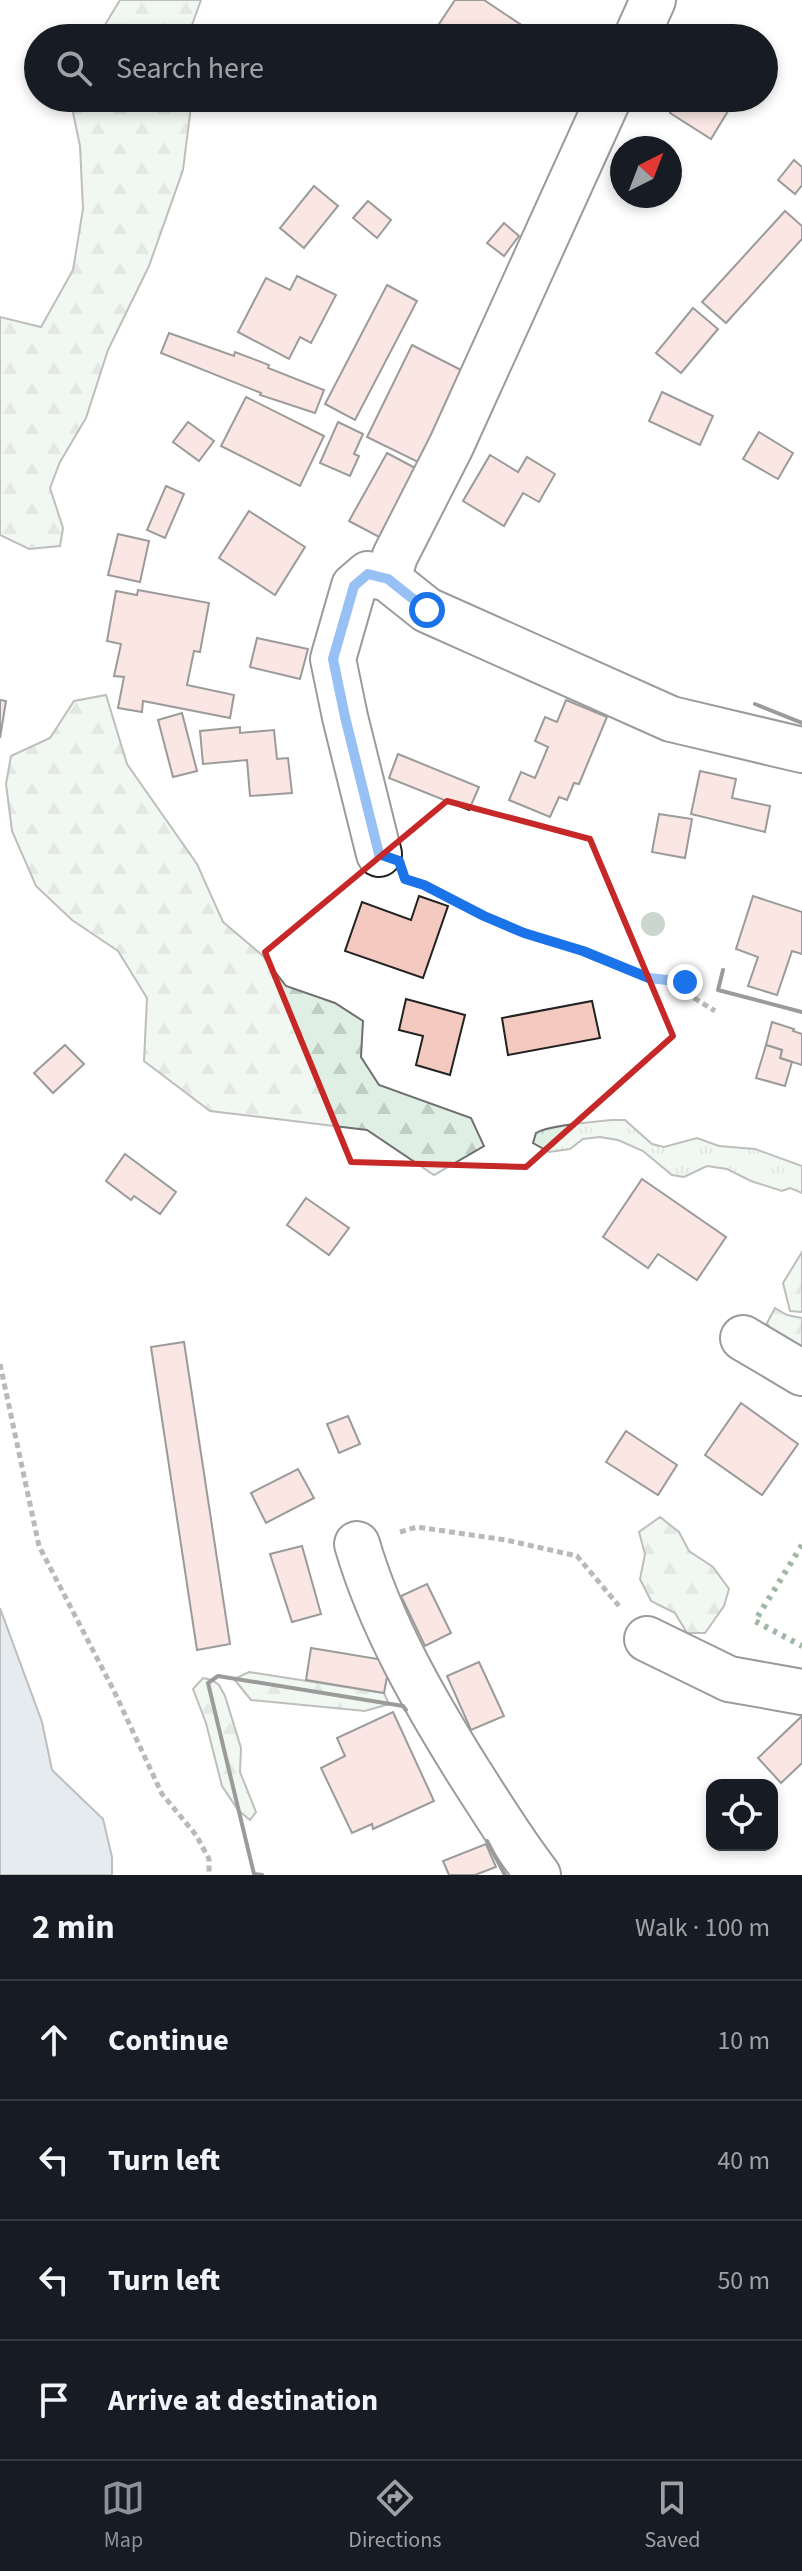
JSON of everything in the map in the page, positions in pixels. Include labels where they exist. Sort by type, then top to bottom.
[{"type":"street","points":[[642,24],[653,0]]},
{"type":"street","points":[[388,579],[395,556],[451,446],[603,112]]},
{"type":"street","points":[[379,854],[333,659],[354,586],[368,574],[388,579],[427,610],[671,719],[802,750]]},
{"type":"street","points":[[743,1338],[802,1373]]},
{"type":"street","points":[[357,1544],[368,1581],[428,1708],[515,1845],[538,1875]]},
{"type":"street","points":[[647,1639],[729,1679],[802,1692]]},
{"type":"path","points":[[379,854],[399,861],[405,879],[524,933],[583,951],[649,978],[685,982],[694,998],[715,1011]]},
{"type":"path","points":[[0,1364],[39,1546],[114,1691],[162,1794],[196,1835],[209,1859],[209,1875]]},
{"type":"path","points":[[357,1544],[417,1527],[506,1540],[577,1556],[647,1639]]},
{"type":"highlighted area","points":[[447,801],[590,839],[673,1036],[526,1167],[351,1162],[265,952]]},
{"type":"green space","points":[[120,0],[201,0],[192,24],[105,24]]},
{"type":"green space","points":[[73,112],[190,112],[183,170],[149,266],[108,350],[86,418],[60,462],[50,488],[63,528],[60,546],[29,549],[0,535],[0,317],[41,327],[73,270],[83,209],[80,146]]},
{"type":"green space","points":[[106,695],[127,764],[197,864],[223,922],[262,955],[286,986],[335,1003],[363,1021],[361,1057],[379,1085],[471,1118],[484,1146],[434,1175],[367,1130],[210,1111],[144,1061],[147,998],[118,951],[72,920],[36,886],[12,831],[6,784],[11,756],[50,738],[74,701]]},
{"type":"green space","points":[[625,1120],[652,1144],[664,1147],[697,1138],[719,1146],[755,1149],[802,1166],[802,1193],[790,1188],[782,1191],[727,1169],[707,1166],[684,1177],[672,1175],[643,1151],[618,1140],[600,1137],[583,1139],[570,1149],[549,1152],[533,1143],[536,1133],[542,1130]]},
{"type":"green space","points":[[802,1252],[802,1312],[790,1311],[783,1283]]},
{"type":"green space","points":[[775,1308],[802,1318],[802,1358],[779,1345],[767,1323]]},
{"type":"green space","points":[[660,1517],[679,1532],[689,1551],[713,1567],[729,1589],[724,1606],[705,1633],[687,1633],[675,1613],[651,1601],[640,1579],[645,1554],[639,1532]]},
{"type":"green space","points":[[249,1672],[384,1693],[389,1704],[365,1711],[251,1700],[234,1679]]},
{"type":"green space","points":[[203,1678],[219,1685],[225,1696],[241,1748],[240,1772],[256,1812],[250,1820],[238,1810],[222,1786],[206,1723],[193,1689]]},
{"type":"shaded area","points":[[0,1608],[42,1722],[52,1770],[103,1819],[112,1857],[112,1875],[0,1875]]},
{"type":"building","points":[[455,0],[484,0],[520,24],[439,24]]},
{"type":"building","points":[[671,112],[727,112],[711,139]]},
{"type":"building","points":[[794,160],[802,167],[802,185],[795,194],[778,180]]},
{"type":"building","points":[[314,186],[338,206],[304,248],[280,228]]},
{"type":"building","points":[[368,201],[391,220],[377,238],[353,218]]},
{"type":"building","points":[[785,211],[802,226],[802,239],[726,323],[702,302]]},
{"type":"building","points":[[504,223],[519,236],[504,256],[487,243]]},
{"type":"building","points":[[297,276],[336,295],[311,343],[300,337],[289,359],[238,332],[266,278],[290,290]]},
{"type":"building","points":[[387,285],[417,301],[355,420],[325,404]]},
{"type":"building","points":[[693,308],[718,329],[681,373],[656,353]]},
{"type":"building","points":[[169,333],[234,356],[235,352],[324,390],[315,413],[260,395],[161,353]]},
{"type":"building","points":[[412,345],[465,372],[420,463],[367,437]]},
{"type":"building","points":[[662,392],[713,416],[700,445],[649,421]]},
{"type":"building","points":[[246,397],[324,436],[300,486],[221,446]]},
{"type":"building","points":[[188,422],[214,441],[199,461],[173,442]]},
{"type":"building","points":[[338,422],[363,434],[354,454],[359,456],[350,476],[320,463]]},
{"type":"building","points":[[759,432],[793,453],[778,479],[743,459]]},
{"type":"building","points":[[387,453],[419,470],[381,538],[349,521]]},
{"type":"building","points":[[490,455],[518,472],[527,457],[555,474],[539,502],[523,493],[504,526],[463,501]]},
{"type":"building","points":[[166,486],[184,494],[165,538],[147,530]]},
{"type":"building","points":[[249,511],[305,547],[275,595],[219,558]]},
{"type":"building","points":[[118,534],[149,541],[140,582],[108,575]]},
{"type":"building","points":[[138,590],[209,603],[200,652],[194,651],[187,685],[234,695],[230,718],[143,701],[142,712],[118,708],[124,677],[114,676],[121,644],[107,641],[116,591],[137,595]]},
{"type":"building","points":[[257,638],[308,649],[300,679],[250,667]]},
{"type":"building","points":[[0,700],[6,701],[0,738]]},
{"type":"building","points":[[566,700],[607,717],[579,784],[574,783],[567,800],[559,797],[550,817],[509,800],[521,772],[535,778],[548,747],[535,741],[545,717],[557,722]]},
{"type":"building","points":[[182,713],[197,771],[173,777],[158,720]]},
{"type":"building","points":[[240,727],[240,733],[274,730],[277,759],[288,758],[292,793],[250,796],[247,760],[203,764],[200,731]]},
{"type":"building","points":[[398,754],[479,787],[469,810],[389,778]]},
{"type":"building","points":[[700,771],[736,779],[732,798],[770,806],[765,832],[691,814]]},
{"type":"building","points":[[659,814],[692,819],[685,858],[652,852]]},
{"type":"building","points":[[419,896],[448,906],[423,978],[345,951],[362,902],[411,920]]},
{"type":"building","points":[[753,896],[802,912],[802,954],[792,951],[777,995],[748,986],[758,957],[736,949]]},
{"type":"building","points":[[406,999],[465,1015],[450,1075],[416,1065],[423,1036],[399,1030]]},
{"type":"building","points":[[592,1001],[600,1038],[508,1055],[502,1018]]},
{"type":"building","points":[[772,1022],[802,1034],[802,1065],[780,1058],[782,1050],[766,1045]]},
{"type":"building","points":[[65,1045],[84,1064],[53,1093],[34,1073]]},
{"type":"building","points":[[766,1045],[782,1050],[780,1058],[792,1062],[785,1086],[756,1078]]},
{"type":"building","points":[[125,1154],[176,1192],[160,1214],[134,1196],[131,1200],[106,1181]]},
{"type":"building","points":[[642,1179],[726,1237],[697,1280],[658,1254],[648,1268],[603,1237]]},
{"type":"building","points":[[306,1198],[349,1228],[329,1255],[287,1225]]},
{"type":"building","points":[[184,1342],[230,1644],[197,1650],[151,1347]]},
{"type":"building","points":[[741,1403],[798,1444],[762,1495],[705,1455]]},
{"type":"building","points":[[348,1416],[360,1444],[339,1453],[327,1424]]},
{"type":"building","points":[[626,1431],[677,1465],[658,1495],[606,1462]]},
{"type":"building","points":[[298,1469],[314,1498],[266,1523],[251,1493]]},
{"type":"building","points":[[302,1546],[321,1614],[292,1622],[270,1554]]},
{"type":"building","points":[[427,1584],[451,1633],[425,1646],[401,1596]]},
{"type":"building","points":[[311,1648],[390,1661],[384,1693],[306,1680]]},
{"type":"building","points":[[479,1662],[504,1716],[471,1730],[447,1676]]},
{"type":"building","points":[[393,1712],[434,1801],[373,1829],[372,1824],[352,1833],[321,1768],[345,1756],[337,1738]]},
{"type":"building","points":[[802,1716],[802,1763],[781,1783],[758,1758]]},
{"type":"building","points":[[486,1844],[496,1867],[475,1875],[449,1875],[443,1861]]},
{"type":"hedge","points":[[802,1545],[755,1621],[802,1646]]},
{"type":"wall","points":[[755,704],[802,723]]},
{"type":"wall","points":[[723,970],[718,990],[802,1012]]},
{"type":"wall","points":[[262,1875],[254,1874],[208,1683],[218,1676],[403,1706],[406,1710]]},
{"type":"wall","points":[[487,1841],[505,1875]]},
{"type":"route","points":[[427,610],[388,579],[368,574],[354,586],[333,659],[379,854],[399,861],[405,879],[524,933],[583,951],[649,978],[685,982]]}]
